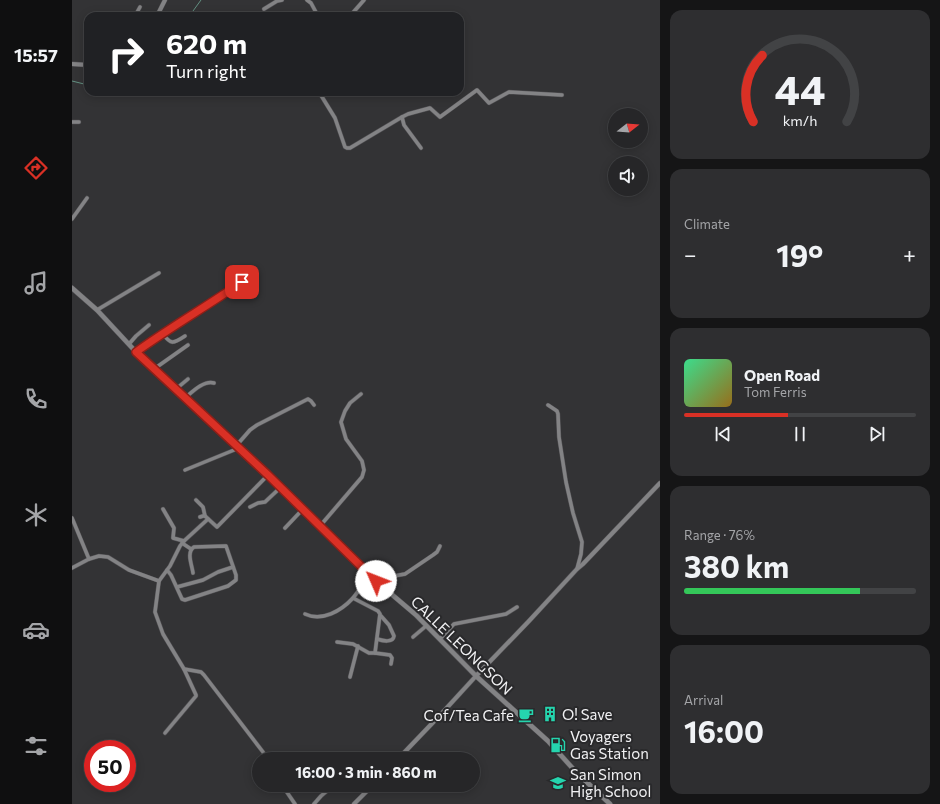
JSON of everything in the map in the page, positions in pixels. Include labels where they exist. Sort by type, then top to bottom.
[{"type":"main road","name":"CALLE LEONGSON","points":[[72,288],[97,310],[136,352],[281,487],[383,587],[416,615],[476,676],[548,741],[576,772],[610,804]]},
{"type":"street","points":[[159,12],[166,0]]},
{"type":"street","points":[[264,9],[277,1],[282,0]]},
{"type":"street","points":[[308,0],[316,12]]},
{"type":"street","points":[[354,12],[364,0]]},
{"type":"street","points":[[137,12],[140,7]]},
{"type":"street","points":[[72,64],[84,65]]},
{"type":"street","points":[[321,96],[335,118],[346,147],[350,148],[408,114],[430,108],[440,117],[477,90],[489,103],[509,92],[562,95]]},
{"type":"street","points":[[402,117],[404,125],[421,148]]},
{"type":"street","points":[[72,122],[79,122]]},
{"type":"street","points":[[72,219],[87,198]]},
{"type":"street","points":[[97,310],[159,273]]},
{"type":"street","points":[[136,352],[162,333],[253,275]]},
{"type":"street","points":[[129,344],[149,325]]},
{"type":"street","points":[[162,333],[169,341],[174,343],[185,336]]},
{"type":"street","points":[[154,369],[188,345]]},
{"type":"street","points":[[176,389],[188,379]]},
{"type":"street","points":[[185,398],[206,383],[214,383]]},
{"type":"street","points":[[320,526],[363,474],[364,470],[362,461],[346,439],[342,422],[345,411],[350,403],[361,394]]},
{"type":"street","points":[[185,470],[238,447],[250,430],[276,415],[308,399],[314,405]]},
{"type":"street","points":[[548,405],[557,411],[558,414],[559,437],[566,482],[573,513],[582,542],[581,554],[577,569]]},
{"type":"street","points":[[196,500],[203,507],[207,518],[217,527],[268,475]]},
{"type":"street","points":[[405,752],[660,483]]},
{"type":"street","points":[[250,507],[258,503],[265,502],[281,487]]},
{"type":"street","points":[[163,509],[174,528],[172,538],[183,542],[191,549]]},
{"type":"street","points":[[285,528],[303,509]]},
{"type":"street","points":[[200,517],[207,518]]},
{"type":"street","points":[[72,518],[89,559]]},
{"type":"street","points":[[165,733],[196,696],[184,669],[163,634],[155,612],[159,582],[183,542],[207,518]]},
{"type":"street","points":[[167,570],[171,575],[182,599],[185,600],[228,586],[236,580],[236,575],[226,546],[194,546],[191,549],[190,555],[194,573]]},
{"type":"street","points":[[383,587],[394,576],[405,574],[433,555],[437,552],[440,546]]},
{"type":"street","points":[[72,568],[89,559],[99,556],[108,557],[130,570],[159,582]]},
{"type":"street","points":[[177,587],[203,580],[218,572],[233,567]]},
{"type":"street","points":[[305,614],[311,617],[316,617],[327,615],[342,608],[353,598],[370,574]]},
{"type":"street","points":[[353,598],[378,611],[380,616],[389,625],[394,638],[388,641],[378,639]]},
{"type":"street","points":[[440,639],[454,624],[506,614],[517,608]]},
{"type":"street","points":[[375,653],[380,616]]},
{"type":"street","points":[[413,637],[426,626]]},
{"type":"street","points":[[337,642],[353,644],[369,652],[390,655],[392,658],[392,664]]},
{"type":"street","points":[[350,677],[358,646]]},
{"type":"street","points":[[184,669],[201,672],[204,675],[263,752]]},
{"type":"street","points":[[287,792],[295,804]]},
{"type":"street","points":[[314,804],[326,792]]},
{"type":"street","points":[[354,804],[366,792]]},
{"type":"waterway","points":[[193,12],[201,0]]},
{"type":"waterway","points":[[72,81],[84,84]]},
{"type":"place","name":"O! Save","points":[[550,714]]},
{"type":"place","name":"Cof/Tea Cafe","points":[[526,715]]},
{"type":"place","name":"Voyagers Gas Station","points":[[558,745]]},
{"type":"place","name":"San Simon High School","points":[[558,783]]},
{"type":"route","points":[[242,282],[159,335],[136,352],[268,475],[376,581]]}]
